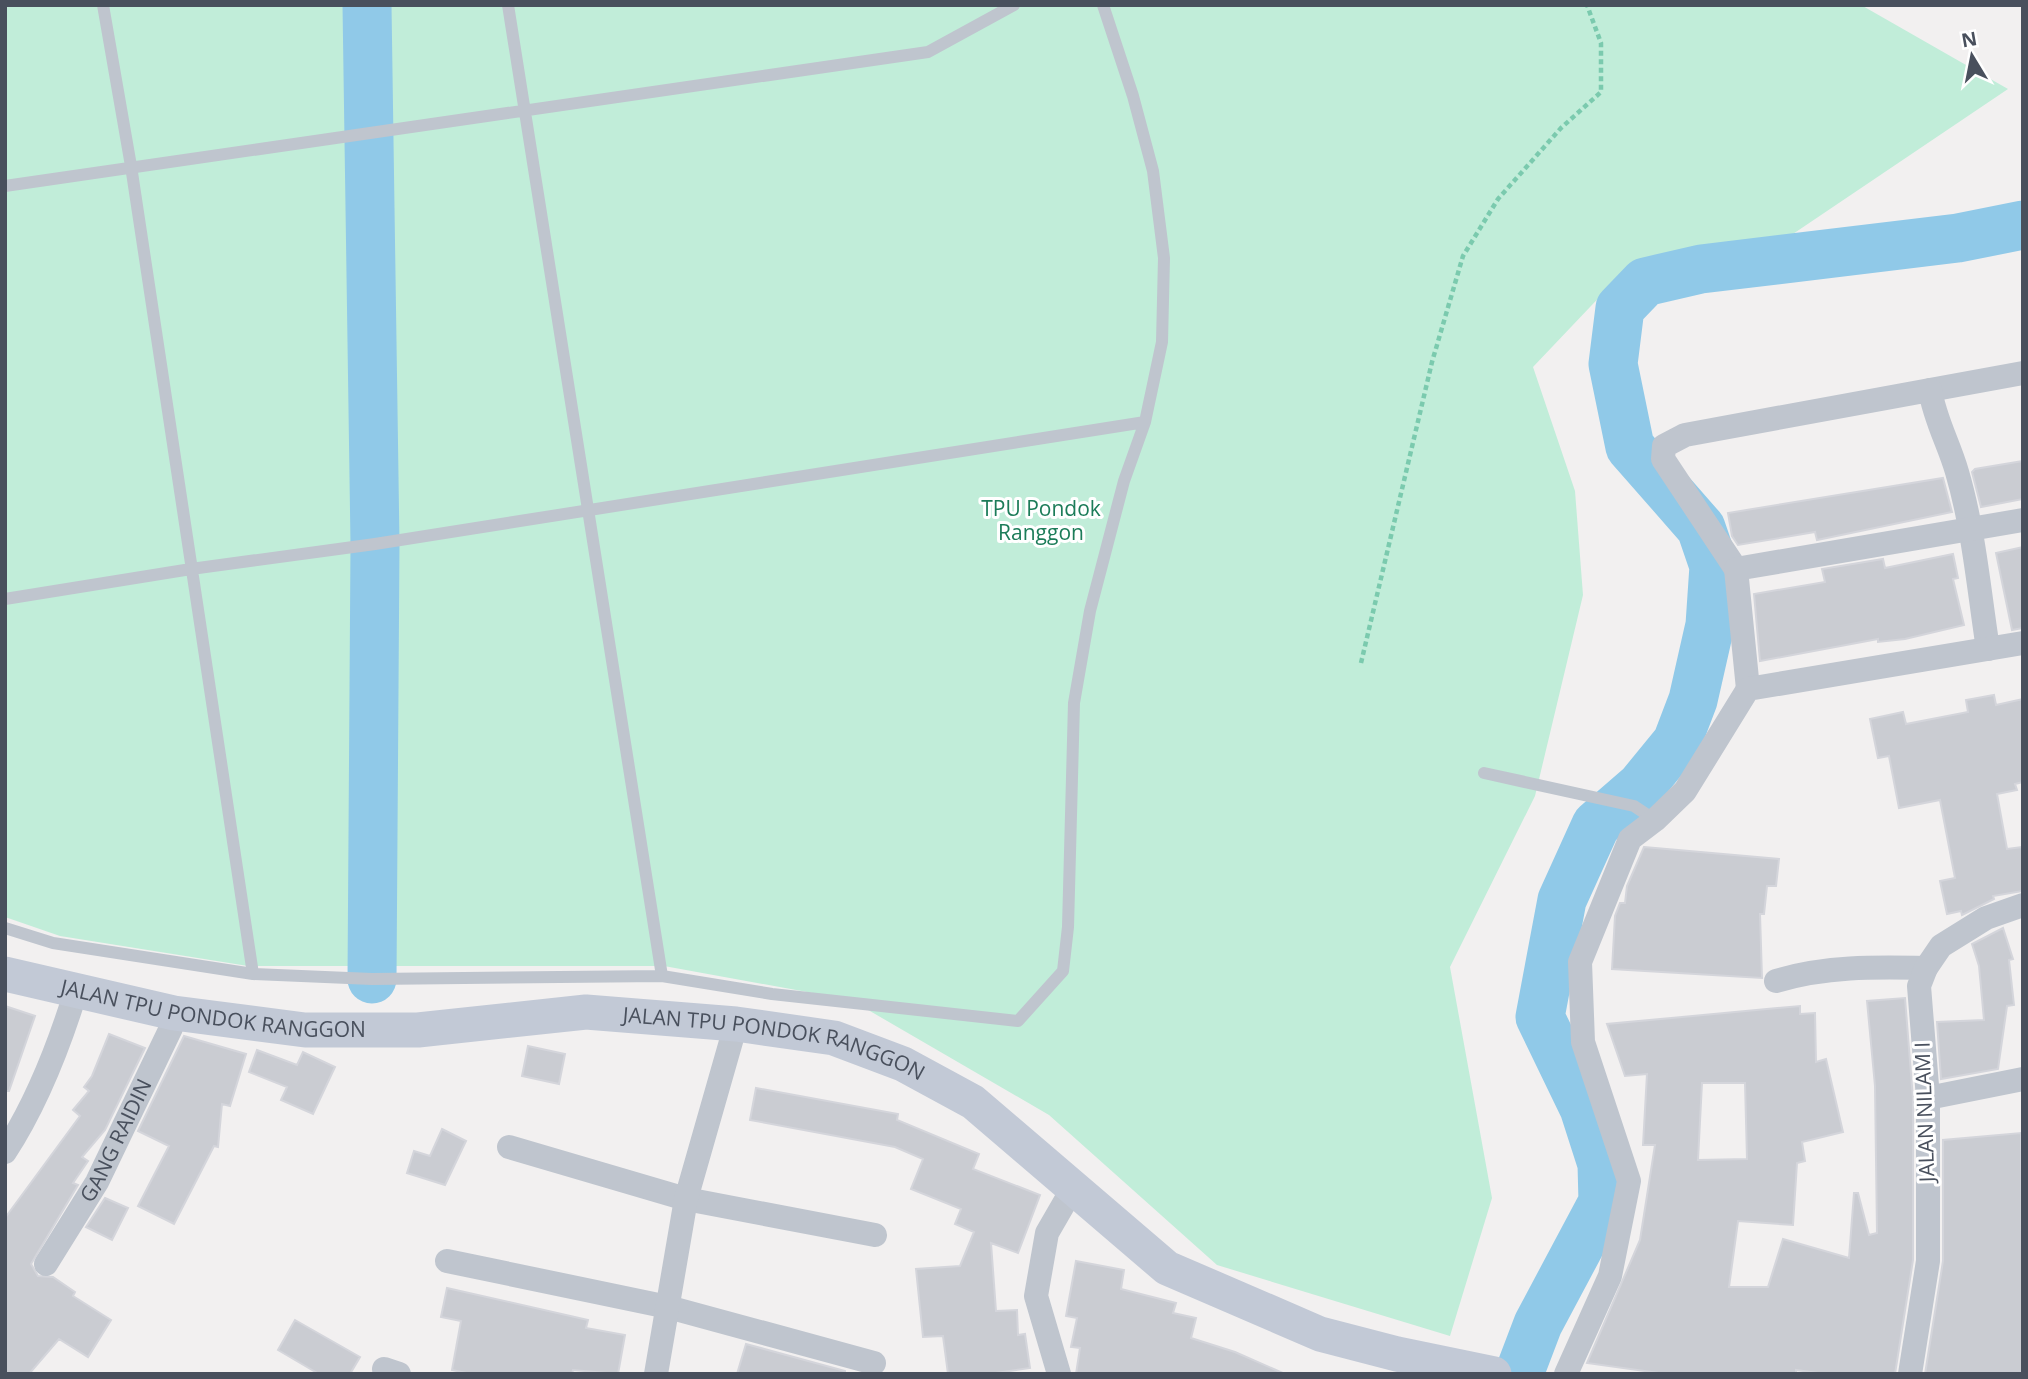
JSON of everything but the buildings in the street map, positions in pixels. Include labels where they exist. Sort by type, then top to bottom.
[{"type":"street","points":[[1566,1374],[1610,1276],[1629,1181],[1583,1042],[1580,962],[1630,839],[1655,820],[1685,791],[1748,689],[1736,569],[1663,459],[1664,446],[1685,435],[2023,373]]},
{"type":"street","points":[[1930,390],[1935,416],[1957,471],[1970,529],[1988,649]]},
{"type":"street","points":[[1736,569],[2023,520]]},
{"type":"street","points":[[1748,689],[2023,643]]},
{"type":"street","points":[[1776,981],[1808,971],[1839,968],[1926,968],[1941,946],[1986,918],[2023,905]]},
{"type":"street","name":"JALAN NILAM I","points":[[1910,1374],[1928,1261],[1928,1098],[1919,985],[1926,968]]},
{"type":"street","name":"JALAN TPU PONDOK RANGGON","points":[[5,974],[174,1013],[305,1030],[418,1030],[586,1012],[736,1024],[834,1038],[903,1063],[973,1102],[1167,1268],[1396,1364],[1478,1371]]},
{"type":"street","points":[[5,1152],[21,1128],[69,1017],[76,991]]},
{"type":"street","name":"GANG RAIDIN","points":[[46,1264],[97,1182],[171,1028],[174,1013]]},
{"type":"street","points":[[656,1374],[686,1199],[736,1024]]},
{"type":"street","points":[[1928,1098],[2023,1079]]},
{"type":"street","points":[[509,1147],[686,1199],[875,1235]]},
{"type":"street","points":[[1059,1374],[1036,1296],[1047,1233],[1073,1188]]},
{"type":"street","points":[[447,1261],[668,1307],[874,1363]]},
{"type":"lane","points":[[103,5],[131,166],[253,974]]},
{"type":"lane","points":[[508,5],[663,976]]},
{"type":"lane","points":[[5,186],[928,52],[1014,5]]},
{"type":"lane","points":[[5,928],[53,943],[253,974],[372,979],[663,976],[772,994],[1018,1021],[1063,971],[1068,927],[1074,703],[1090,611],[1124,481],[1146,422],[1162,342],[1164,258],[1153,171],[1133,96],[1103,5]]},
{"type":"lane","points":[[5,599],[191,569],[375,544],[1146,422]]},
{"type":"lane","points":[[1485,773],[1528,785],[1634,806],[1655,820]]},
{"type":"path","points":[[1362,663],[1432,362],[1463,256],[1498,199],[1561,128],[1601,92],[1601,43],[1587,5]]},
{"type":"green space","name":"TPU Pondok Ranggon","points":[[5,5],[1861,5],[2008,89],[1784,240],[1629,266],[1533,367],[1575,491],[1583,595],[1535,796],[1450,967],[1492,1198],[1450,1336],[1217,1265],[1049,1115],[851,1000],[664,966],[248,966],[60,936],[5,917]]},
{"type":"waterway","points":[[367,5],[375,544],[372,979]]},
{"type":"waterway","points":[[1519,1374],[1538,1324],[1603,1202],[1602,1164],[1584,1108],[1540,1017],[1562,900],[1596,825],[1641,786],[1677,742],[1693,700],[1710,625],[1714,566],[1701,528],[1630,447],[1613,364],[1620,308],[1645,282],[1701,269],[1958,238],[2023,225]]}]
